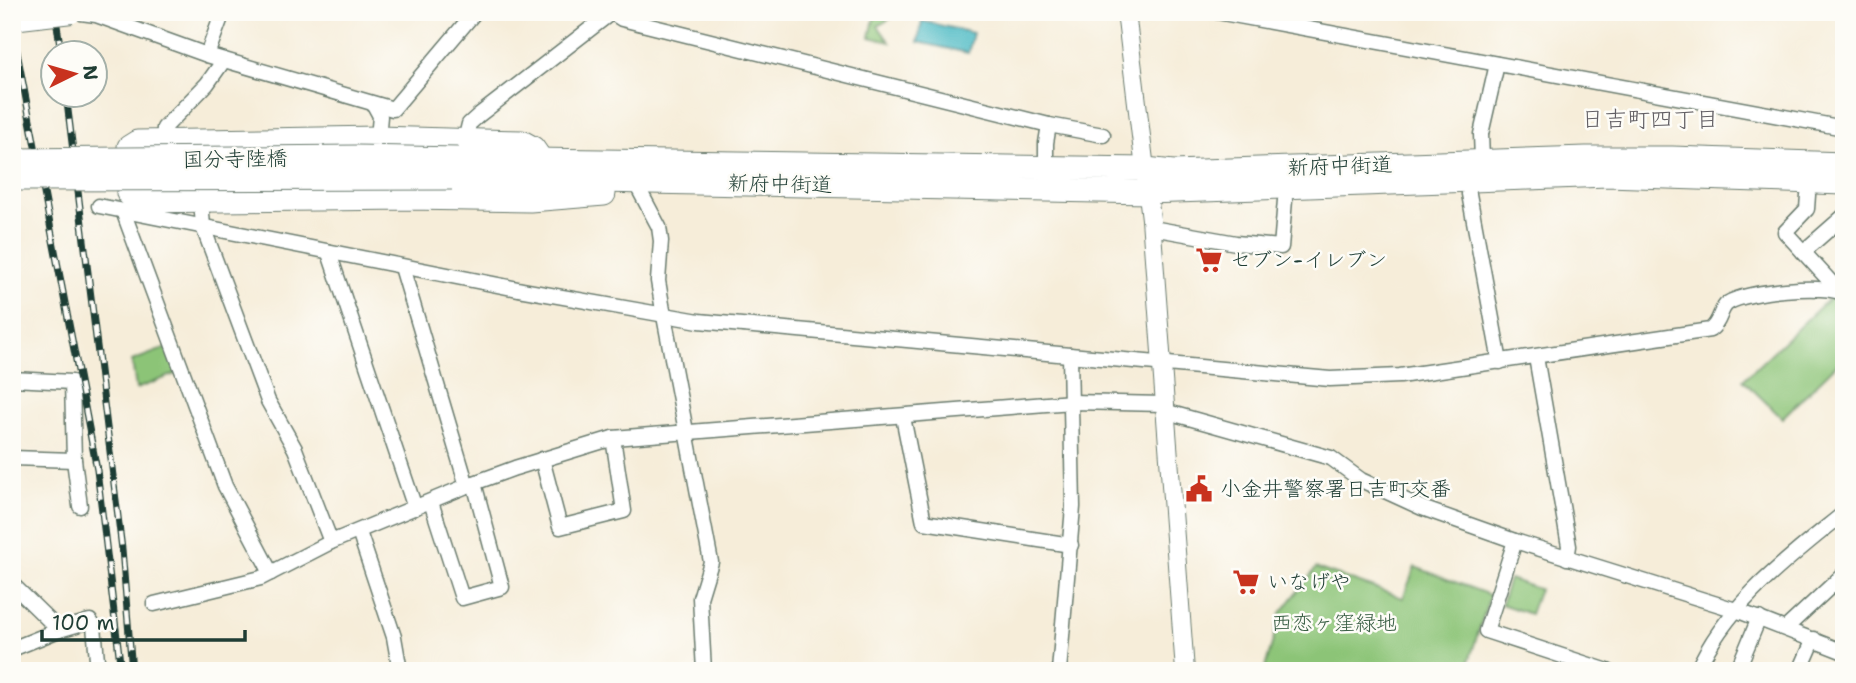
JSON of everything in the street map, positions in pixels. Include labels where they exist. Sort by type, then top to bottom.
[{"type":"main road","points":[[458,159],[378,138],[137,142],[129,147],[128,194],[136,201],[409,198],[530,200],[619,192],[635,182]]},
{"type":"main road","name":"国分寺陸橋","points":[[12,160],[357,157],[458,159]]},
{"type":"main road","name":"新府中街道","points":[[458,159],[635,182],[1149,192],[1214,190],[1660,158],[1844,164]]},
{"type":"main road","name":"新府中街道","points":[[458,159],[1146,169],[1184,172],[1272,168],[1485,169],[1844,183]]},
{"type":"main road","name":"国分寺陸橋","points":[[12,179],[458,159]]},
{"type":"main road","name":"新府中街道","points":[[836,166],[941,179],[1131,182],[1149,192]]},
{"type":"main road","points":[[1214,190],[1227,202],[1469,194],[1485,169]]},
{"type":"main road","points":[[1755,180],[1773,193],[1844,197]]},
{"type":"street","points":[[207,55],[223,12]]},
{"type":"street","points":[[12,22],[78,13],[96,15],[207,55],[393,109],[475,12]]},
{"type":"street","points":[[458,159],[469,124],[611,12],[622,19],[1049,125],[1103,135]]},
{"type":"street","points":[[1126,12],[1149,192],[1185,671]]},
{"type":"street","points":[[1217,12],[1844,128]]},
{"type":"street","points":[[163,141],[164,128],[207,84],[224,60]]},
{"type":"street","points":[[1485,169],[1481,134],[1497,64]]},
{"type":"street","points":[[374,105],[380,116],[378,138]]},
{"type":"street","points":[[1046,168],[1049,125]]},
{"type":"street","points":[[635,182],[659,227],[661,241],[658,281],[712,562],[700,598],[704,671]]},
{"type":"street","points":[[1469,194],[1500,362]]},
{"type":"street","points":[[1808,195],[1807,209],[1784,232],[1841,292]]},
{"type":"street","points":[[201,199],[203,227],[268,401],[295,449],[331,542]]},
{"type":"street","points":[[1152,228],[1237,243],[1281,247],[1285,200]]},
{"type":"street","points":[[99,206],[402,267],[664,316],[734,326],[1330,379],[1400,376],[1710,330],[1718,323],[1723,308],[1730,302],[1754,295],[1808,288],[1841,292]]},
{"type":"street","points":[[123,211],[225,485],[271,573]]},
{"type":"street","points":[[1803,251],[1844,216]]},
{"type":"street","points":[[329,253],[415,508]]},
{"type":"street","points":[[402,267],[502,587],[462,598],[431,502]]},
{"type":"street","points":[[1059,671],[1073,508],[1070,355]]},
{"type":"street","points":[[1536,357],[1569,546],[1567,558]]},
{"type":"street","points":[[12,379],[72,382],[74,460],[80,506]]},
{"type":"street","points":[[154,604],[261,578],[331,542],[470,485],[542,459],[613,438],[1072,402],[1164,407],[1331,458],[1361,480],[1422,508],[1567,558],[1736,610],[1844,652]]},
{"type":"street","points":[[903,417],[924,522],[1071,545]]},
{"type":"street","points":[[542,459],[561,527],[624,511],[613,438]]},
{"type":"street","points":[[12,458],[74,460]]},
{"type":"street","points":[[1697,671],[1708,644],[1736,610],[1786,560],[1844,513]]},
{"type":"street","points":[[359,532],[394,637],[400,671]]},
{"type":"street","points":[[1515,541],[1486,631],[1608,671]]},
{"type":"street","points":[[1786,628],[1844,574]]},
{"type":"street","points":[[12,584],[59,630]]},
{"type":"street","points":[[1737,671],[1759,618]]},
{"type":"street","points":[[12,649],[90,621],[94,626],[98,671]]},
{"type":"street","points":[[1800,671],[1814,639]]},
{"type":"green space","points":[[872,12],[892,12],[893,17],[878,26],[890,42],[870,37],[875,14]]},
{"type":"green space","points":[[1838,290],[1844,294],[1844,357],[1782,418],[1743,380]]},
{"type":"green space","points":[[171,346],[181,372],[136,389],[132,361]]},
{"type":"green space","name":"西恋ヶ窪緑地","points":[[1415,567],[1490,595],[1466,671],[1264,671],[1281,613],[1316,568],[1403,598]]},
{"type":"green space","points":[[1509,579],[1539,589],[1530,614],[1501,604]]},
{"type":"water","points":[[922,21],[973,33],[968,53],[918,42]]},
{"type":"railway","points":[[55,12],[59,38]]},
{"type":"railway","points":[[12,26],[97,470],[121,671]]},
{"type":"railway","points":[[68,108],[122,549],[132,671]]},
{"type":"place","name":"セブン-イレブン","points":[[1209,260]]},
{"type":"place","name":"小金井警察署日吉町交番","points":[[1199,489]]},
{"type":"place","name":"いなげや","points":[[1246,582]]},
{"type":"district","name":"日吉町四丁目","points":[[1650,119]]}]
